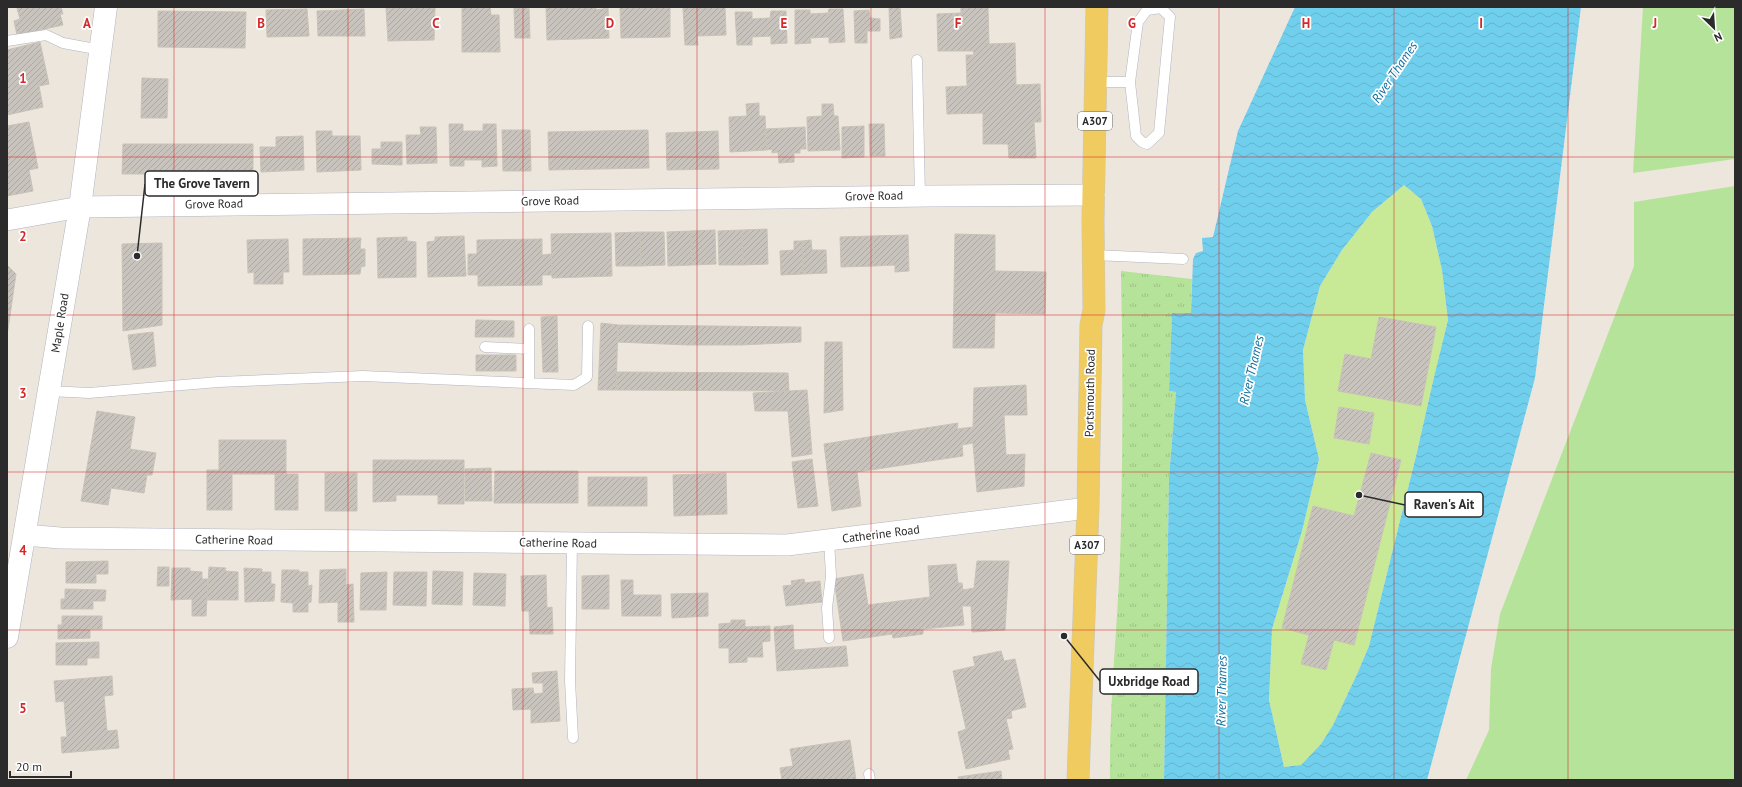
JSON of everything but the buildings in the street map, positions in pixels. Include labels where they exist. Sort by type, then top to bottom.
[{"type":"main road","name":"Portsmouth Road","points":[[1078,780],[1088,508],[1094,255],[1097,7]]},
{"type":"street","name":"Maple Road","points":[[7,637],[80,206],[106,7]]},
{"type":"street","name":"Grove Road","points":[[7,220],[80,206],[920,196],[1094,196]]},
{"type":"street","name":"Catherine Road","points":[[25,535],[60,538],[787,545],[1088,508]]},
{"type":"lane","points":[[1161,8],[1170,17],[1160,125],[1159,133],[1147,144],[1142,142],[1136,136],[1130,82],[1138,22],[1147,10],[1161,8]]},
{"type":"lane","points":[[7,41],[46,35],[63,43],[100,50]]},
{"type":"lane","points":[[916,60],[920,196]]},
{"type":"lane","points":[[1095,82],[1130,82]]},
{"type":"lane","points":[[1094,255],[1183,259]]},
{"type":"lane","points":[[49,391],[88,393],[218,382],[363,376],[574,385],[587,377],[588,326]]},
{"type":"lane","points":[[529,329],[529,383]]},
{"type":"lane","points":[[485,347],[529,349]]},
{"type":"lane","points":[[829,540],[831,576],[827,608],[829,638]]},
{"type":"lane","points":[[572,543],[570,681],[574,738]]},
{"type":"green space","points":[[1643,7],[1735,7],[1735,159],[1633,173]]},
{"type":"green space","points":[[1404,185],[1421,199],[1432,226],[1442,270],[1448,320],[1369,646],[1333,725],[1321,744],[1301,765],[1284,767],[1269,700],[1272,629],[1302,531],[1319,459],[1305,400],[1303,350],[1320,286],[1342,250],[1372,212]]},
{"type":"green space","points":[[1735,186],[1735,780],[1466,780],[1489,730],[1491,669],[1500,614],[1634,266],[1634,202]]},
{"type":"green space","points":[[1121,271],[1192,279],[1191,313],[1172,314],[1169,391],[1176,392],[1169,478],[1164,780],[1110,780],[1111,725],[1121,523]]},
{"type":"water","name":"River Thames","points":[[1295,7],[1581,7],[1535,378],[1427,780],[1164,780],[1169,478],[1176,392],[1169,391],[1172,313],[1191,313],[1193,259],[1196,253],[1203,251],[1202,238],[1213,237],[1238,131]],"holes":[[[1404,185],[1421,199],[1432,226],[1442,270],[1448,320],[1417,452],[1369,646],[1333,725],[1321,744],[1301,765],[1284,767],[1269,700],[1272,629],[1302,531],[1319,459],[1305,400],[1303,350],[1320,286],[1342,250],[1372,212]]]},
{"type":"place","name":"The Grove Tavern","points":[[137,256]]},
{"type":"place","name":"Raven's Ait","points":[[1359,495]]},
{"type":"place","name":"Uxbridge Road","points":[[1064,636]]}]
